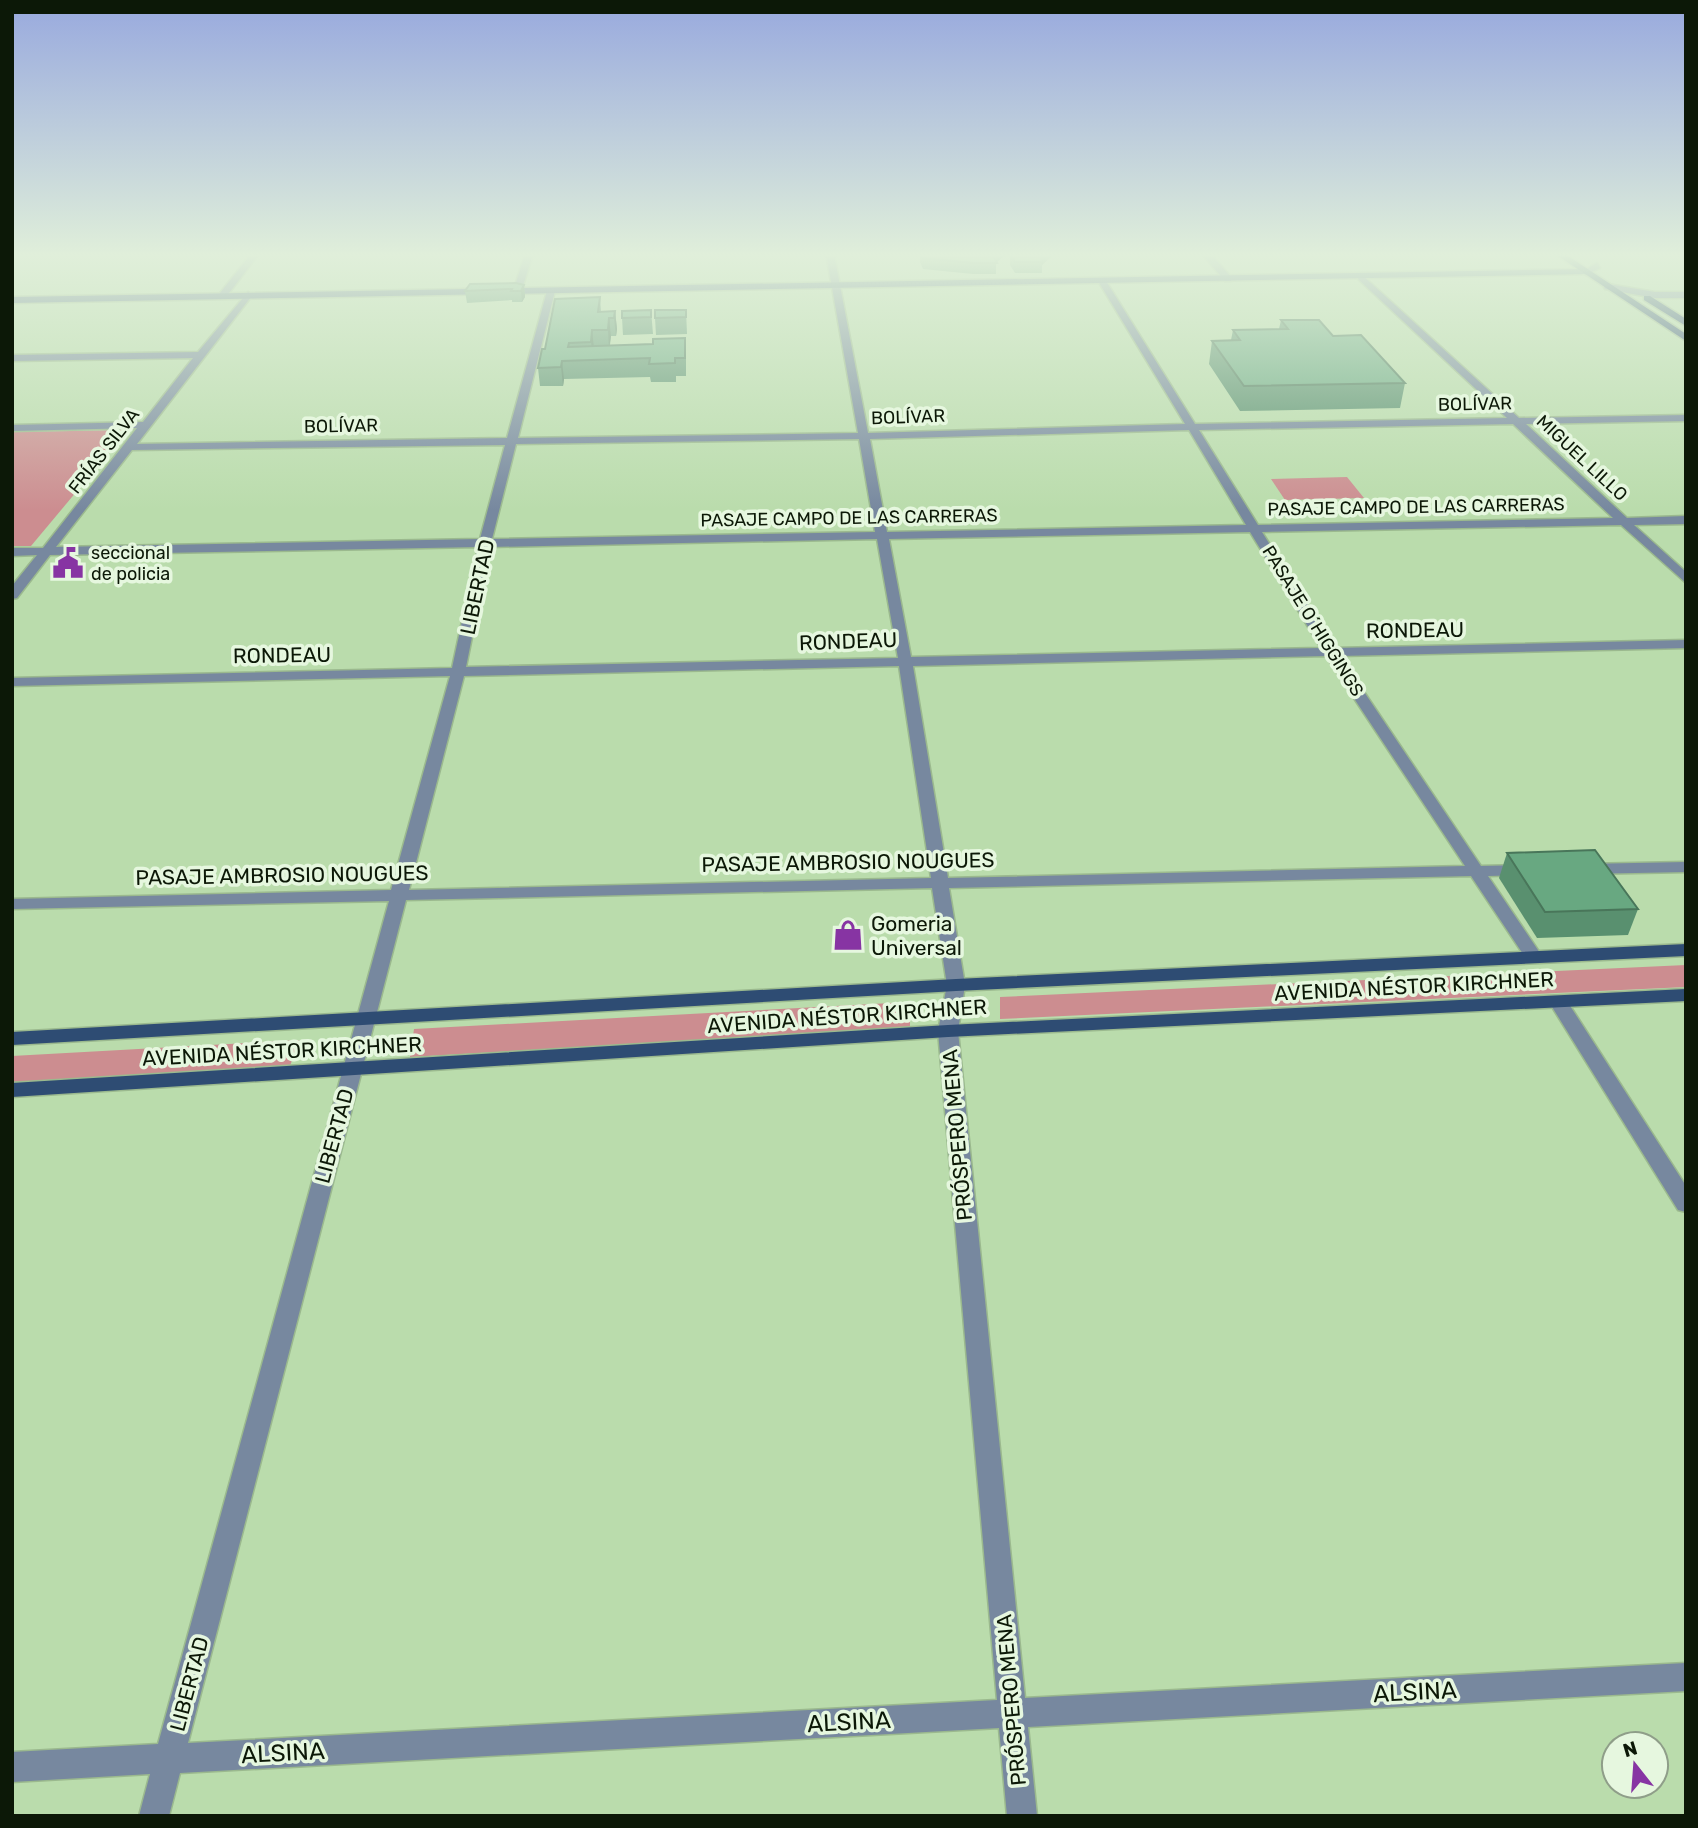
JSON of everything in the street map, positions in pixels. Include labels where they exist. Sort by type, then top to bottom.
[{"type":"main road","name":"AVENIDA NÉSTOR KIRCHNER","points":[[12,1040],[956,985],[1686,950]]},
{"type":"main road","name":"AVENIDA NÉSTOR KIRCHNER","points":[[12,1090],[948,1031],[1686,995]]},
{"type":"street","name":"FRÍAS SILVA","points":[[12,595],[214,339]]},
{"type":"street","name":"LIBERTAD","points":[[154,1816],[364,1021],[400,896],[458,672],[485,543],[538,339]]},
{"type":"street","name":"PRÓSPERO MENA","points":[[845,339],[905,660],[956,985],[948,1031],[1022,1816]]},
{"type":"street","name":"PASAJE O´HIGGINGS","points":[[1138,339],[1331,653],[1533,956]]},
{"type":"street","name":"MIGUEL LILLO","points":[[1428,339],[1686,579]]},
{"type":"street","points":[[12,358],[202,355]]},
{"type":"street","name":"BOLÍVAR","points":[[131,447],[864,436],[1686,418]]},
{"type":"street","points":[[12,428],[147,425]]},
{"type":"street","name":"PASAJE CAMPO DE LAS CARRERAS","points":[[12,552],[1686,520]]},
{"type":"street","name":"RONDEAU","points":[[12,682],[1686,644]]},
{"type":"street","points":[[1567,869],[1686,867]]},
{"type":"street","name":"PASAJE AMBROSIO NOUGUES","points":[[12,904],[1541,869]]},
{"type":"street","points":[[1558,1002],[1686,1203]]},
{"type":"street","name":"ALSINA","points":[[12,1767],[1686,1677]]},
{"type":"shaded area","points":[[128,430],[31,546],[12,546],[12,432]]},
{"type":"shaded area","points":[[1347,477],[1364,498],[1285,500],[1271,479]]},
{"type":"shaded area","points":[[1686,965],[1686,987],[1000,1019],[1000,997]]},
{"type":"shaded area","points":[[910,1002],[910,1028],[410,1057],[414,1029]]},
{"type":"shaded area","points":[[299,1040],[290,1066],[12,1082],[12,1056]]},
{"type":"building","points":[[547,339],[591,339],[591,342],[569,343],[568,347],[653,344],[653,339],[685,339],[685,358],[675,358],[675,363],[649,364],[650,358],[562,361],[561,367],[538,368],[542,349],[545,349]]},
{"type":"building","points":[[1365,339],[1405,383],[1244,386],[1212,341]]},
{"type":"building","points":[[1595,850],[1638,909],[1545,912],[1507,853]]},
{"type":"place","name":"seccional de policia","points":[[68,563]]},
{"type":"place","name":"Gomeria Universal","points":[[848,935]]}]
